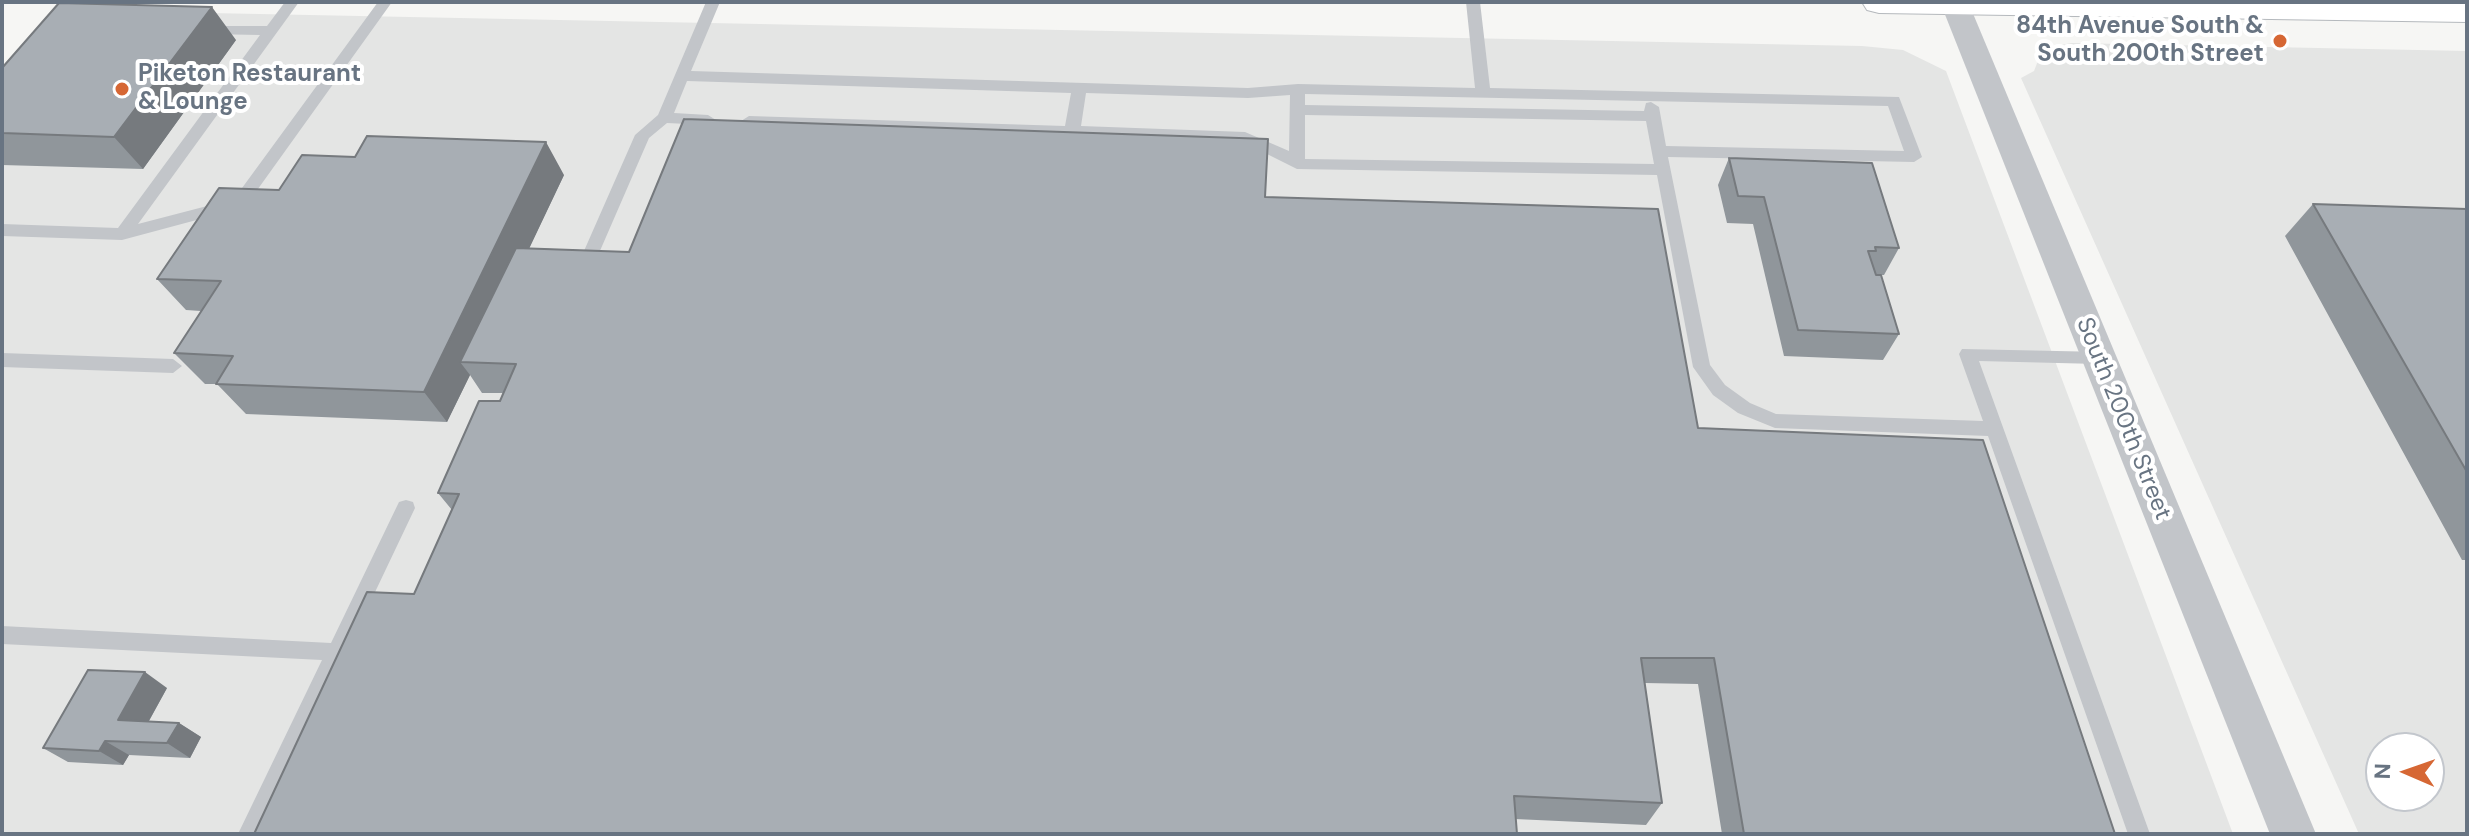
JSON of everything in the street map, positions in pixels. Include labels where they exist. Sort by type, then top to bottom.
[{"type":"main road","points":[[1879,2],[2467,11]]},
{"type":"street","name":"South 200th Street","points":[[1954,4],[2293,834]]},
{"type":"lane","points":[[122,234],[292,2]]},
{"type":"lane","points":[[2,230],[122,234],[239,203],[385,2]]},
{"type":"lane","points":[[588,260],[643,135],[664,118],[713,2]]},
{"type":"lane","points":[[1473,2],[1483,93]]},
{"type":"lane","points":[[196,29],[271,31]]},
{"type":"lane","points":[[682,76],[1248,93],[1298,89],[1894,101],[1914,157],[1660,151]]},
{"type":"lane","points":[[1072,132],[1079,88]]},
{"type":"lane","points":[[1297,161],[1298,89]]},
{"type":"lane","points":[[1649,96],[1702,367],[1719,390],[1744,408],[1775,421],[1994,429]]},
{"type":"lane","points":[[1297,110],[1653,116]]},
{"type":"lane","points":[[664,118],[1245,137],[1297,161],[1297,164],[1663,170]]},
{"type":"lane","points":[[2098,357],[1968,354],[2139,834]]},
{"type":"lane","points":[[2,360],[173,366]]},
{"type":"lane","points":[[249,834],[406,508]]},
{"type":"lane","points":[[2,635],[336,652]]},
{"type":"shaded area","points":[[109,11],[1862,46],[1903,50],[1946,71],[2233,834],[2,834],[2,76]]},
{"type":"shaded area","points":[[2072,43],[2467,51],[2467,834],[2359,834],[2021,78],[2034,71],[2043,48]]},
{"type":"building","points":[[59,3],[212,7],[114,137],[2,133],[2,68]]},
{"type":"building","points":[[684,119],[1268,139],[1265,197],[1658,209],[1698,428],[1983,440],[2115,834],[1744,834],[1714,658],[1641,658],[1662,803],[1514,796],[1517,834],[254,834],[367,592],[414,594],[459,494],[438,493],[479,401],[500,401],[516,364],[460,362],[516,248],[629,252]]},
{"type":"building","points":[[367,136],[546,142],[424,392],[216,384],[233,356],[174,353],[221,281],[157,279],[219,188],[279,190],[302,155],[355,157]]},
{"type":"building","points":[[1729,158],[1872,163],[1899,248],[1875,247],[1876,251],[1868,251],[1876,275],[1881,275],[1899,334],[1798,330],[1764,197],[1738,196]]},
{"type":"building","points":[[2313,204],[2467,209],[2467,472]]},
{"type":"building","points":[[88,670],[145,672],[118,720],[179,723],[167,743],[105,741],[99,751],[43,748]]},
{"type":"place","name":"84th Avenue South & South 200th Street","points":[[2280,41]]},
{"type":"place","name":"Piketon Restaurant & Lounge","points":[[122,89]]}]
